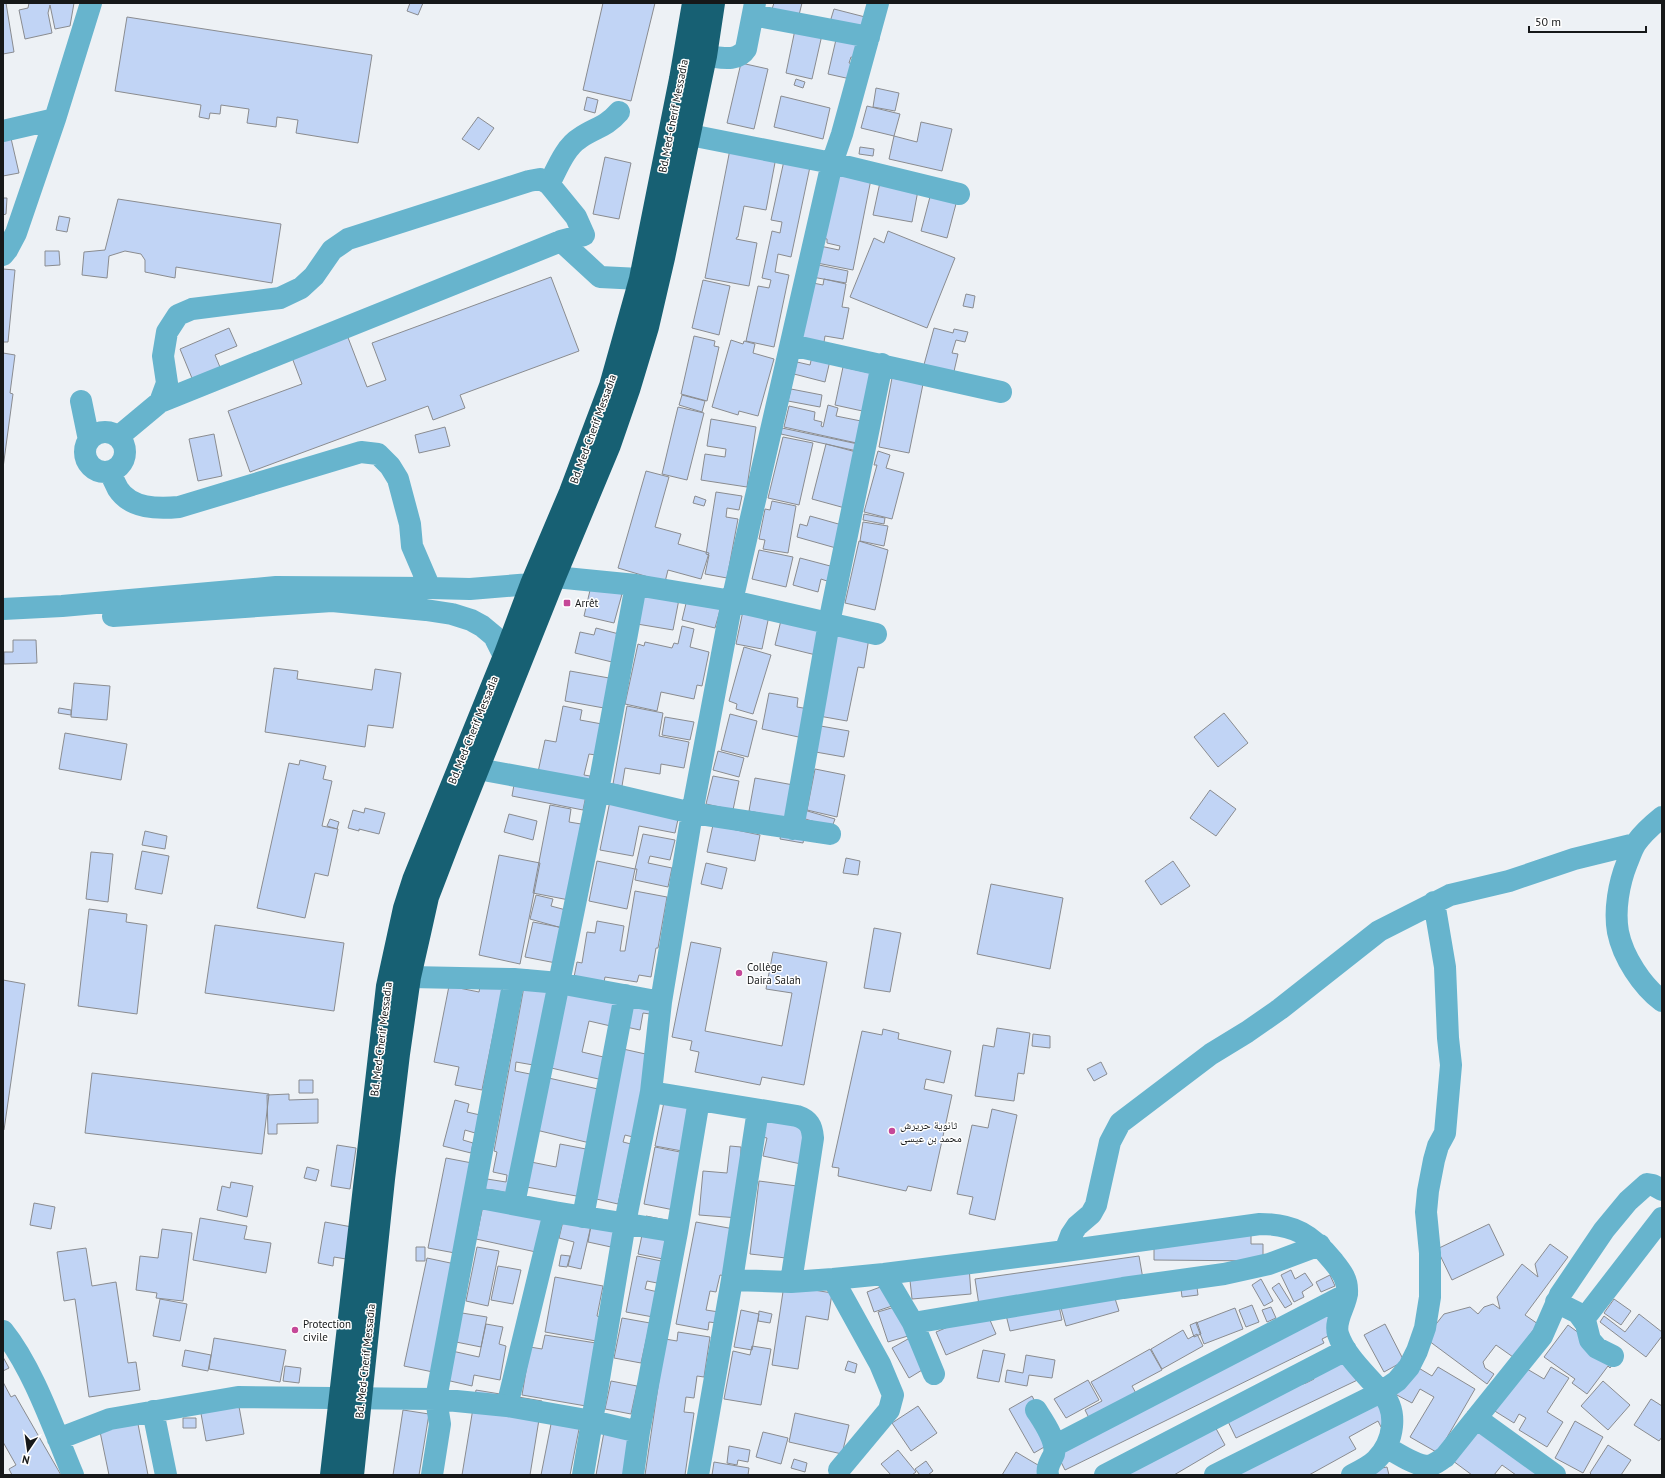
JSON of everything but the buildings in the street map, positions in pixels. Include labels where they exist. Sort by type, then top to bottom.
[{"type":"highway","name":"Bd. Med-Cherif Messadia","points":[[353,1475],[385,1171],[410,978],[428,897],[478,769],[570,492],[610,386],[640,279],[664,162],[693,3]]},
{"type":"highway","name":"Bd. Med-Cherif Messadia","points":[[331,1475],[387,986],[404,908],[413,880],[439,814],[504,656],[541,577],[610,445],[629,390],[648,327],[690,135],[706,56],[714,3]]},
{"type":"street","points":[[3,255],[16,232],[55,119],[91,3]]},
{"type":"street","points":[[583,1475],[625,1223],[650,1092],[661,1002],[692,813],[732,601],[832,163],[842,134],[878,3]]},
{"type":"street","points":[[706,56],[734,58],[743,54],[746,50],[754,9],[869,37]]},
{"type":"street","points":[[549,184],[568,150],[579,138],[610,123],[619,112]]},
{"type":"street","points":[[3,131],[55,119]]},
{"type":"street","points":[[690,135],[832,163],[959,194]]},
{"type":"street","points":[[118,437],[160,402],[561,241],[584,235],[576,217],[549,184],[540,179],[529,181],[348,239],[332,250],[314,276],[301,288],[280,298],[192,309],[178,315],[167,332],[163,356],[167,383],[160,402]]},
{"type":"street","points":[[561,241],[600,277],[640,279]]},
{"type":"street","points":[[790,345],[882,364],[1001,392]]},
{"type":"street","points":[[793,829],[829,623],[882,364]]},
{"type":"street","points":[[81,401],[89,440]]},
{"type":"street","points":[[103,432],[111,433],[118,437],[124,444],[125,452],[123,461],[118,468],[110,472],[101,472],[94,469],[88,463],[85,455],[85,447],[89,440],[95,434],[103,432]]},
{"type":"street","points":[[110,472],[119,490],[130,500],[154,508],[164,508],[178,507],[361,452],[378,454],[390,466],[398,479],[410,524],[412,546],[430,588]]},
{"type":"street","points":[[3,609],[62,606],[276,587],[470,589],[541,577],[636,585],[732,601],[876,634]]},
{"type":"street","points":[[514,1204],[598,791],[636,585]]},
{"type":"street","points":[[3,622],[332,601],[426,610],[458,616],[482,626],[494,636],[504,656]]},
{"type":"street","points":[[478,769],[598,791],[692,813],[830,834]]},
{"type":"street","points":[[1662,817],[1649,828],[1635,844],[1624,872],[1617,912],[1618,933],[1626,954],[1652,994],[1662,1001]]},
{"type":"street","points":[[1065,1251],[1071,1235],[1077,1226],[1091,1214],[1096,1205],[1110,1142],[1120,1123],[1211,1054],[1247,1032],[1280,1009],[1379,931],[1450,895],[1509,881],[1574,859],[1635,844]]},
{"type":"street","points":[[1215,1475],[1381,1392],[1397,1381],[1409,1367],[1417,1351],[1425,1328],[1430,1297],[1430,1253],[1426,1212],[1428,1191],[1438,1146],[1445,1133],[1451,1065],[1448,1038],[1445,967],[1434,902]]},
{"type":"street","points":[[410,978],[514,979],[559,983],[661,1002]]},
{"type":"street","points":[[432,1475],[440,1424],[436,1399],[514,979]]},
{"type":"street","points":[[582,1216],[625,995]]},
{"type":"street","points":[[650,1092],[797,1116],[805,1119],[809,1123],[812,1133],[808,1175],[791,1282]]},
{"type":"street","points":[[633,1475],[639,1432],[677,1232],[699,1100]]},
{"type":"street","points":[[698,1475],[732,1280],[758,1110]]},
{"type":"street","points":[[1386,1447],[1418,1464],[1428,1466],[1435,1464],[1445,1457],[1542,1336],[1556,1302],[1604,1230],[1628,1201],[1647,1184],[1653,1185],[1662,1190]]},
{"type":"street","points":[[474,1197],[677,1232]]},
{"type":"street","points":[[507,1406],[554,1212]]},
{"type":"street","points":[[1584,1319],[1662,1218]]},
{"type":"street","points":[[732,1280],[791,1282],[884,1274],[1260,1224],[1288,1226],[1306,1234],[1320,1245],[1345,1277],[1347,1294],[1345,1306],[1338,1322],[1337,1333],[1346,1350],[1388,1400],[1392,1414],[1392,1428],[1386,1447],[1375,1460],[1352,1475]]},
{"type":"street","points":[[913,1323],[1224,1274],[1269,1264],[1320,1245]]},
{"type":"street","points":[[884,1274],[913,1323],[934,1374]]},
{"type":"street","points":[[833,1278],[880,1364],[893,1395],[889,1410],[839,1470]]},
{"type":"street","points":[[1054,1446],[1347,1294]]},
{"type":"street","points":[[1556,1302],[1578,1313],[1584,1319],[1590,1340],[1597,1348],[1613,1356]]},
{"type":"street","points":[[3,1331],[14,1344],[38,1393],[72,1475]]},
{"type":"street","points":[[1105,1475],[1346,1350]]},
{"type":"street","points":[[58,1439],[110,1419],[238,1396],[436,1399],[507,1406],[592,1421],[639,1432]]},
{"type":"street","points":[[1036,1410],[1054,1446],[1054,1453],[1048,1469],[1048,1475]]},
{"type":"street","points":[[153,1411],[166,1475]]},
{"type":"street","points":[[1476,1418],[1555,1475]]},
{"type":"place","name":"Arrêt","points":[[567,603]]},
{"type":"place","name":"Collège Daira Salah","points":[[739,973]]},
{"type":"place","name":"ثانوية حريرش محمد بن عيسى","points":[[892,1131]]},
{"type":"place","name":"Protection civile","points":[[295,1330]]}]
